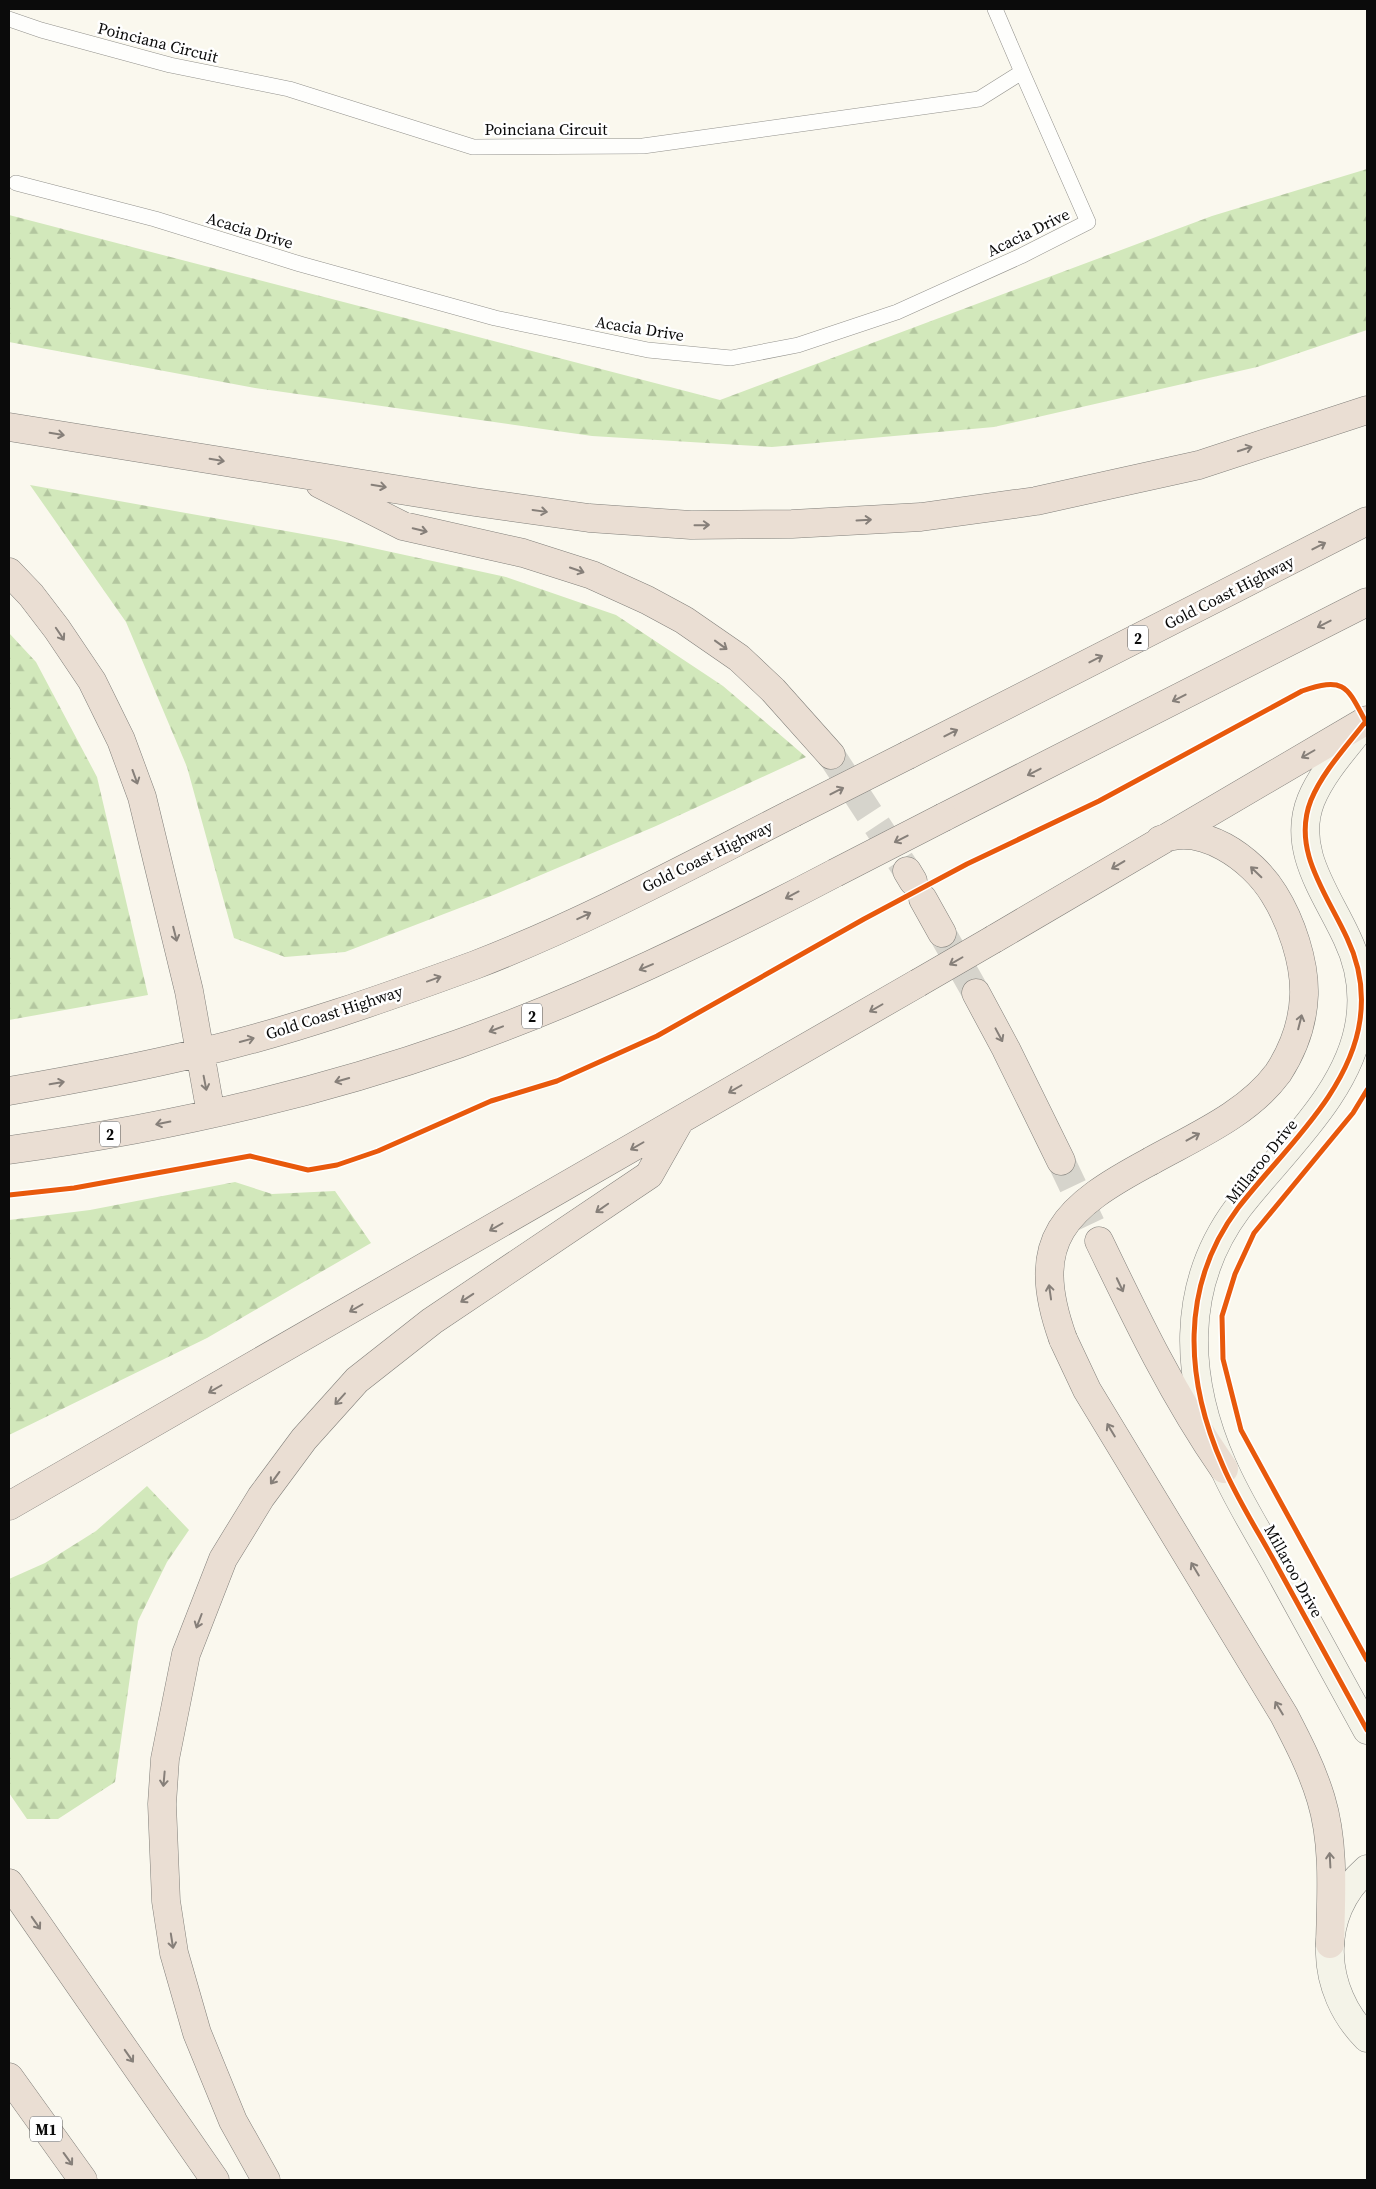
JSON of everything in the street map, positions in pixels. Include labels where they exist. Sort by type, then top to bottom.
[{"type":"highway","points":[[9,427],[589,518],[672,524],[792,524],[921,517],[1036,501],[1199,464],[1367,410]]},
{"type":"highway","points":[[297,472],[403,526],[522,552],[592,575],[647,600],[684,620],[739,658],[773,690],[831,755]]},
{"type":"highway","name":"Gold Coast Highway","points":[[9,1091],[106,1074],[200,1053],[376,1000],[476,964],[585,916],[793,813],[1367,521]]},
{"type":"highway","points":[[9,572],[31,595],[57,629],[92,682],[121,740],[142,797],[189,991],[211,1114]]},
{"type":"highway","name":"2","points":[[9,1150],[98,1136],[211,1114],[379,1070],[458,1044],[549,1009],[658,963],[1367,602]]},
{"type":"highway","points":[[9,1506],[679,1122],[1366,721]]},
{"type":"highway","points":[[1160,840],[1182,834],[1198,836],[1230,851],[1259,875],[1274,893],[1286,917],[1299,957],[1304,994],[1296,1038],[1277,1073],[1262,1090],[1217,1124],[1151,1161],[1088,1201],[1059,1232],[1051,1250],[1049,1278],[1053,1309],[1063,1339],[1087,1390],[1284,1715],[1309,1764],[1322,1800],[1329,1837],[1331,1882],[1330,1944]]},
{"type":"highway","points":[[914,884],[942,933]]},
{"type":"highway","points":[[976,993],[1006,1049],[1060,1161]]},
{"type":"highway","points":[[266,2180],[233,2121],[197,2033],[174,1953],[166,1901],[162,1804],[165,1759],[186,1654],[220,1568],[261,1497],[298,1446],[357,1380],[432,1321],[649,1175],[679,1122]]},
{"type":"highway","points":[[1099,1241],[1180,1403],[1224,1469]]},
{"type":"highway","points":[[9,1883],[215,2180]]},
{"type":"highway","name":"M1","points":[[9,2077],[83,2180]]},
{"type":"street","name":"Millaroo Drive","points":[[1366,721],[1320,782],[1309,807],[1304,832],[1308,858],[1347,938],[1360,979],[1361,1020],[1355,1043],[1336,1086],[1236,1211],[1217,1242],[1204,1275],[1195,1312],[1192,1340],[1194,1367],[1207,1422],[1224,1469],[1367,1730]]},
{"type":"street","points":[[1367,1869],[1344,1897],[1332,1927],[1329,1962],[1338,1998],[1347,2014],[1367,2038]]},
{"type":"lane","points":[[995,9],[1022,72]]},
{"type":"lane","name":"Poinciana Circuit","points":[[9,19],[40,30],[170,65],[289,89],[473,147],[643,146],[978,99],[1022,72]]},
{"type":"lane","name":"Acacia Drive","points":[[16,183],[154,220],[300,264],[495,318],[648,350],[731,358],[798,345],[897,312],[1021,256],[1088,222],[1022,72]]},
{"type":"green space","points":[[1367,169],[1367,330],[1257,367],[994,427],[772,447],[592,436],[255,388],[9,342],[9,215],[720,400],[1212,216]]},
{"type":"green space","points":[[30,485],[336,540],[506,577],[616,615],[723,686],[806,757],[656,826],[496,894],[345,952],[285,957],[234,938],[187,767],[126,622]]},
{"type":"green space","points":[[9,633],[36,662],[97,777],[148,995],[9,1020]]},
{"type":"green space","points":[[235,1182],[272,1194],[335,1191],[371,1243],[207,1338],[9,1435],[9,1220],[90,1210]]},
{"type":"green space","points":[[147,1486],[189,1530],[167,1562],[138,1621],[115,1782],[58,1819],[27,1819],[9,1793],[9,1579],[45,1563],[96,1531]]},
{"type":"tunnel","points":[[831,755],[907,871]]},
{"type":"tunnel","points":[[942,933],[976,993]]},
{"type":"tunnel","points":[[1061,1161],[1099,1241]]},
{"type":"cycle path","points":[[9,1195],[74,1188],[250,1156],[308,1170],[337,1165],[378,1151],[491,1101],[557,1081],[657,1036],[864,919],[967,864],[1099,801],[1302,691],[1328,685],[1337,685],[1344,688],[1355,701],[1367,724]]},
{"type":"cycle path","points":[[1366,721],[1336,759],[1316,789],[1306,818],[1305,836],[1308,854],[1314,871],[1347,938],[1355,957],[1360,978],[1361,1009],[1354,1047],[1343,1072],[1328,1097],[1293,1143],[1238,1208],[1219,1238],[1205,1270],[1197,1302],[1194,1334],[1195,1367],[1201,1401],[1210,1433],[1223,1466],[1242,1504],[1367,1730]]},
{"type":"cycle path","points":[[1367,1090],[1353,1113],[1254,1233],[1235,1274],[1222,1316],[1223,1359],[1241,1430],[1367,1660]]}]
